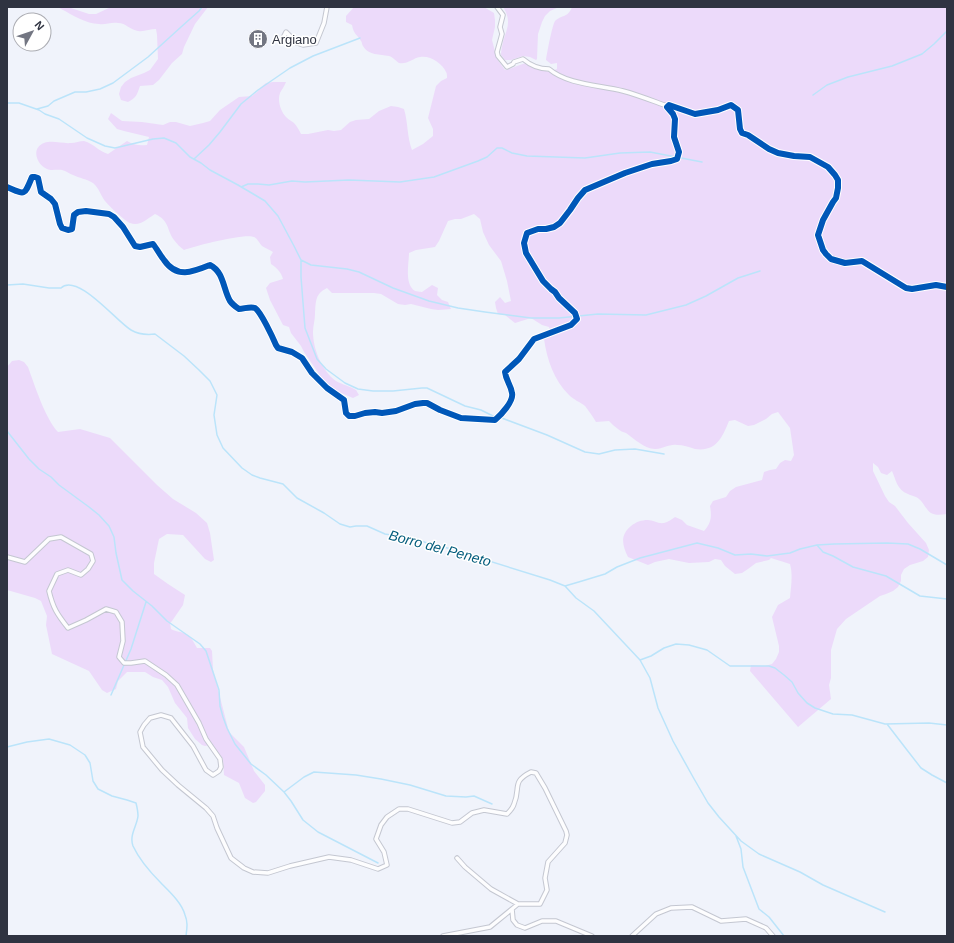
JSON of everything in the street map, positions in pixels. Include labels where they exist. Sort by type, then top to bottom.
[{"type":"street","points":[[282,40],[286,32],[297,42],[303,45],[316,43],[324,23],[328,7]]},
{"type":"street","points":[[497,7],[503,15],[500,27],[502,34],[497,52],[498,56],[507,67],[514,62],[523,59],[530,65],[546,70],[549,69],[555,74],[576,82],[624,92],[668,106],[671,105],[695,114],[718,110],[731,105],[738,110],[740,129],[742,133],[778,153],[810,157],[828,167],[838,180],[836,198],[832,202],[823,220],[818,235],[823,250],[831,259],[844,263],[862,261],[906,288],[912,289],[936,285],[947,287]]},
{"type":"street","points":[[7,187],[24,192],[27,190],[32,177],[36,177],[38,178],[41,192],[55,204],[62,228],[68,230],[72,228],[74,215],[78,212],[86,211],[109,214],[114,217],[123,227],[135,246],[140,247],[153,244],[164,261],[172,268],[186,273],[210,265],[213,266],[217,269],[223,279],[232,304],[239,309],[256,308],[278,348],[292,352],[302,358],[312,373],[327,388],[344,400],[346,413],[349,416],[375,412],[382,413],[423,403],[461,418],[495,420],[500,416],[511,400],[512,396],[512,392],[506,378],[506,372],[519,359],[534,340],[571,325],[577,319],[575,313],[543,281],[526,252],[524,243],[527,233],[538,228],[546,229],[554,227],[560,223],[585,190],[625,173],[652,164],[671,162],[677,159],[679,152],[674,137],[675,119],[668,106]]},
{"type":"street","points":[[7,557],[25,562],[49,539],[61,537],[91,554],[93,561],[88,569],[81,575],[68,570],[57,574],[49,591],[52,605],[68,628],[106,609],[116,612],[122,622],[123,642],[119,657],[124,663],[131,664],[145,660],[177,685],[199,723],[206,739],[220,759],[221,767],[213,774],[206,770],[193,746],[171,718],[161,715],[150,718],[140,732],[143,747],[167,775],[206,808],[213,816],[231,858],[244,868],[253,872],[268,873],[329,857],[351,860],[378,869],[387,865],[384,852],[376,839],[381,825],[387,817],[399,809],[408,809],[452,823],[460,822],[472,814],[484,810],[507,814],[515,803],[518,782],[524,775],[531,772],[536,773],[567,835],[565,843],[548,862],[545,878],[547,890],[540,904],[518,904],[491,889],[464,867],[457,858]]},
{"type":"street","points":[[443,936],[490,928],[518,904]]},
{"type":"street","points":[[632,936],[656,914],[671,908],[692,907],[721,921],[746,919],[766,928],[773,936]]},
{"type":"street","points":[[512,909],[513,920],[517,925],[525,928],[542,921],[556,921],[592,936]]},
{"type":"shaded area","points":[[58,7],[68,7],[89,14],[96,14],[111,7],[208,7],[195,24],[182,54],[172,63],[159,80],[153,85],[140,86],[136,96],[128,102],[121,100],[119,94],[121,87],[131,78],[150,70],[158,59],[156,29],[140,31],[121,23],[94,24],[80,19]]},
{"type":"shaded area","points":[[354,7],[484,7],[494,13],[495,27],[492,40],[497,59],[505,70],[526,63],[537,69],[550,72],[557,69],[557,63],[551,64],[546,60],[555,21],[566,15],[572,7],[947,7],[947,514],[938,515],[931,513],[922,501],[901,490],[892,471],[887,475],[881,473],[878,467],[873,463],[873,471],[885,496],[926,543],[929,550],[928,557],[923,561],[910,565],[904,569],[898,587],[893,591],[880,596],[846,619],[837,629],[831,650],[831,678],[829,685],[831,699],[798,727],[750,671],[751,665],[765,666],[772,664],[779,652],[772,617],[778,605],[790,598],[792,576],[790,564],[771,558],[769,560],[756,563],[742,573],[735,574],[725,566],[721,560],[715,559],[709,562],[689,563],[669,559],[648,565],[628,557],[623,544],[627,529],[635,523],[645,520],[664,523],[675,517],[682,520],[687,525],[704,531],[710,520],[710,506],[713,501],[726,497],[730,491],[736,487],[762,480],[764,472],[776,469],[780,463],[785,460],[791,461],[794,455],[790,428],[778,412],[754,425],[748,426],[735,420],[729,421],[721,438],[713,446],[702,449],[674,445],[659,449],[648,448],[609,421],[596,422],[585,406],[569,395],[555,376],[549,362],[544,339],[551,334],[549,327],[542,325],[531,318],[515,323],[505,315],[498,314],[495,302],[500,297],[505,303],[511,301],[507,281],[501,261],[489,245],[483,232],[480,219],[474,214],[461,219],[448,221],[435,247],[416,250],[409,253],[408,279],[412,288],[415,291],[422,292],[432,285],[438,288],[437,295],[442,300],[448,302],[451,309],[438,310],[411,304],[398,304],[381,294],[374,293],[332,293],[327,288],[318,295],[313,339],[319,359],[326,372],[331,377],[336,381],[356,390],[359,395],[353,398],[334,390],[324,382],[291,333],[289,327],[283,325],[270,300],[266,288],[270,283],[283,279],[278,270],[271,264],[270,257],[273,252],[262,246],[254,237],[249,236],[231,238],[184,250],[174,240],[165,222],[160,217],[155,214],[140,223],[130,223],[107,203],[93,183],[62,170],[47,169],[40,164],[36,156],[37,148],[47,142],[73,143],[84,141],[108,154],[127,141],[137,145],[147,145],[149,137],[117,129],[108,119],[111,113],[122,121],[163,125],[170,122],[176,122],[190,126],[210,121],[220,110],[239,97],[252,96],[266,83],[273,82],[286,82],[279,96],[280,106],[284,115],[295,124],[301,134],[328,130],[341,130],[350,122],[369,119],[379,111],[391,106],[398,107],[404,109],[412,150],[433,136],[433,129],[428,118],[436,86],[447,78],[446,72],[439,63],[432,58],[420,57],[407,62],[399,63],[386,55],[368,52],[354,32],[352,25],[346,22],[346,16]]},
{"type":"shaded area","points":[[503,7],[559,7],[550,11],[542,22],[538,34],[536,60],[523,56],[511,60],[505,60],[501,55],[508,24],[506,12]]},
{"type":"shaded area","points":[[19,360],[24,362],[28,367],[49,419],[58,432],[80,429],[110,438],[157,485],[173,499],[196,513],[207,523],[214,560],[211,562],[205,559],[183,535],[167,534],[159,539],[154,563],[154,574],[185,595],[183,605],[170,623],[171,629],[188,635],[197,648],[210,648],[212,651],[213,670],[229,732],[244,747],[254,771],[265,785],[265,791],[256,802],[253,803],[245,798],[239,783],[224,775],[223,759],[212,745],[202,745],[195,739],[188,728],[187,718],[175,703],[168,687],[162,680],[145,672],[127,672],[118,681],[116,689],[107,693],[102,690],[89,671],[52,654],[46,625],[47,616],[41,601],[7,590],[7,367],[12,361]]},
{"type":"waterway","points":[[37,109],[48,106],[54,101],[75,92],[86,92],[100,89],[113,83],[148,57],[202,7]]},
{"type":"waterway","points":[[813,95],[827,85],[848,77],[892,66],[922,54],[947,31]]},
{"type":"waterway","points":[[194,159],[209,145],[241,104],[258,90],[290,68],[313,56],[360,38]]},
{"type":"waterway","points":[[7,103],[19,103],[39,110],[59,119],[87,138],[105,146],[115,148],[153,139],[164,138],[176,143],[190,157],[210,170],[265,201],[278,216],[301,260],[305,328],[317,359],[326,369],[345,383],[358,389],[373,391],[427,388],[465,406],[481,410],[495,417],[499,417],[547,435],[585,452],[599,454],[615,450],[635,449],[664,454]]},
{"type":"waterway","points":[[241,187],[248,184],[269,185],[292,181],[305,182],[349,180],[400,182],[434,177],[487,157],[497,148],[502,148],[512,153],[527,156],[585,158],[620,153],[650,152],[702,162]]},
{"type":"waterway","points":[[301,260],[311,265],[347,269],[359,272],[393,288],[429,301],[458,308],[531,318],[559,318],[598,314],[646,315],[686,305],[706,296],[738,278],[760,271]]},
{"type":"waterway","name":"Borro del Peneto","points":[[7,285],[23,284],[49,288],[61,288],[68,285],[77,287],[97,300],[131,330],[143,334],[155,334],[184,356],[210,381],[217,395],[214,415],[217,435],[223,448],[242,468],[252,475],[283,484],[297,498],[340,524],[350,527],[367,526],[385,534],[416,539],[550,580],[565,586],[576,598],[594,611],[640,660],[650,678],[658,708],[673,741],[693,777],[708,803],[741,841],[759,854],[800,872],[823,885],[885,912]]},
{"type":"waterway","points":[[7,431],[29,459],[39,469],[99,515],[109,526],[114,537],[122,580],[167,621],[200,644],[206,651],[219,690],[220,706],[227,728],[235,744],[251,764],[266,775],[284,792],[303,820],[318,832],[378,863]]},
{"type":"waterway","points":[[565,586],[605,574],[617,567],[640,558],[697,543],[718,548],[735,555],[751,554],[767,556],[790,553],[817,545],[887,543],[908,544],[920,549],[947,565]]},
{"type":"waterway","points":[[817,545],[823,552],[853,567],[886,576],[920,596],[947,599]]},
{"type":"waterway","points":[[111,695],[131,649],[146,602]]},
{"type":"waterway","points":[[640,660],[651,656],[664,648],[676,644],[689,645],[707,650],[730,666],[769,666],[775,668],[792,682],[798,693],[807,703],[815,708],[833,714],[852,715],[885,724],[929,723],[947,725]]},
{"type":"waterway","points":[[887,724],[921,768],[947,783]]},
{"type":"waterway","points":[[7,747],[49,739],[70,745],[85,755],[90,763],[93,781],[98,789],[112,796],[136,803],[138,816],[132,838],[133,846],[138,856],[153,875],[181,906],[187,920],[186,936]]},
{"type":"waterway","points":[[284,792],[304,777],[314,772],[356,775],[381,779],[410,785],[446,796],[474,796],[492,804]]},
{"type":"waterway","name":"Borro del Peneto","points":[[736,836],[741,849],[743,867],[759,909],[769,917],[784,936]]},
{"type":"cycle path","points":[[7,187],[24,192],[26,191],[32,177],[38,178],[41,192],[55,204],[62,228],[68,230],[72,229],[74,215],[78,212],[86,211],[109,214],[114,217],[123,227],[135,246],[140,247],[153,244],[164,260],[174,270],[180,272],[191,272],[210,265],[215,268],[221,276],[230,301],[239,309],[253,307],[258,310],[278,348],[292,352],[302,358],[312,373],[327,388],[344,400],[346,413],[349,416],[365,413],[396,411],[415,404],[427,403],[461,418],[495,420],[498,418],[506,408],[512,396],[505,372],[519,359],[534,339],[571,325],[577,319],[575,313],[543,281],[526,253],[524,243],[527,233],[538,229],[554,227],[560,223],[585,190],[625,173],[652,164],[677,159],[679,152],[674,137],[675,119],[667,107],[669,105],[695,114],[718,110],[731,105],[738,110],[740,129],[742,133],[778,153],[810,157],[828,167],[838,180],[838,188],[836,198],[823,220],[818,235],[823,250],[831,259],[845,263],[862,261],[906,288],[912,289],[936,285],[947,287]]},
{"type":"place","name":"Argiano","points":[[258,39]]}]
